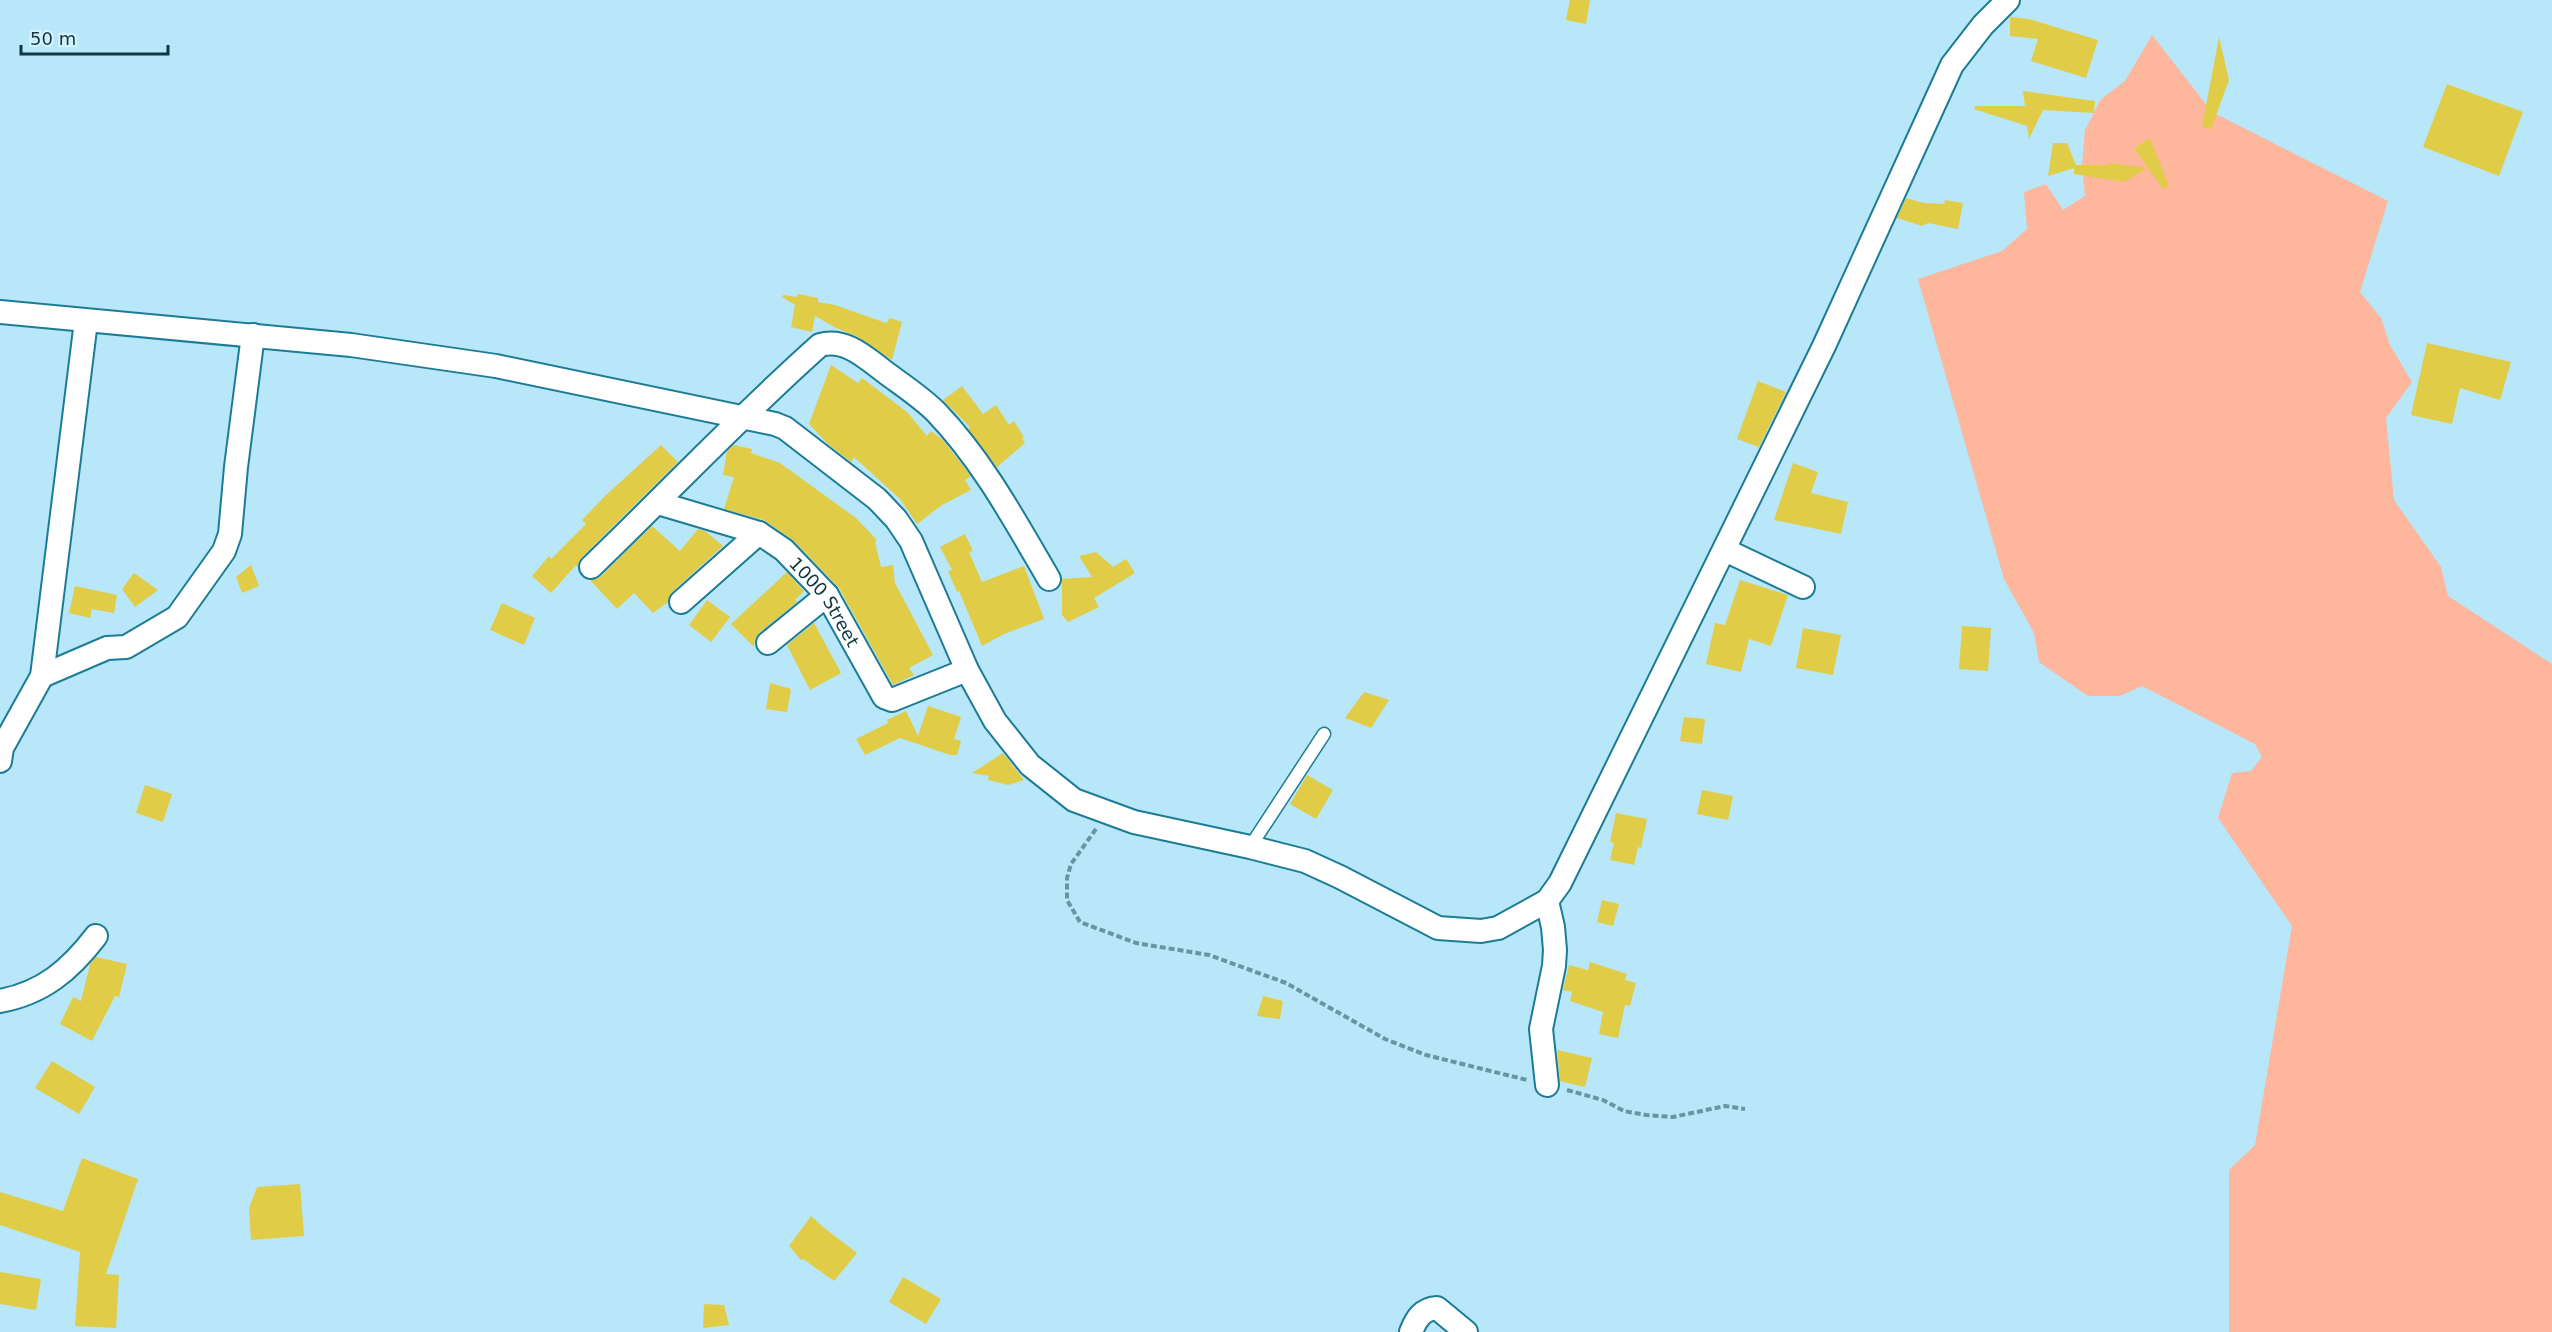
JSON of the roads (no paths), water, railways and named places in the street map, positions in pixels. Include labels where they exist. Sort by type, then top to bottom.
[{"type":"street","points":[[0,312],[351,345],[496,366],[775,424],[785,428],[886,507],[911,542],[967,670],[995,721],[1030,765],[1074,800],[1107,814],[1250,847],[1313,865],[1437,928],[1481,931],[1498,928],[1547,901],[1560,883],[1824,346],[1952,65],[1983,24],[2008,0]]},
{"type":"street","points":[[0,761],[2,748],[42,676],[86,321]]},
{"type":"street","points":[[42,676],[107,648],[126,647],[177,618],[224,551],[232,525],[236,466],[253,335]]},
{"type":"street","points":[[591,567],[658,503],[739,418],[820,345],[828,342],[847,346],[865,357],[934,410],[985,471],[1049,579]]},
{"type":"street","name":"1000 Street","points":[[658,503],[759,532],[784,550],[826,595],[887,700],[967,670]]},
{"type":"street","points":[[681,602],[759,532]]},
{"type":"street","points":[[1725,550],[1803,587]]},
{"type":"street","points":[[768,643],[826,595]]},
{"type":"street","points":[[1547,901],[1555,950],[1554,966],[1541,1029],[1547,1085]]},
{"type":"street","points":[[0,1000],[35,990],[58,978],[77,961],[96,936]]},
{"type":"street","points":[[1411,1332],[1419,1315],[1428,1309],[1437,1308],[1466,1332]]},
{"type":"lane","points":[[1250,847],[1324,734]]}]
